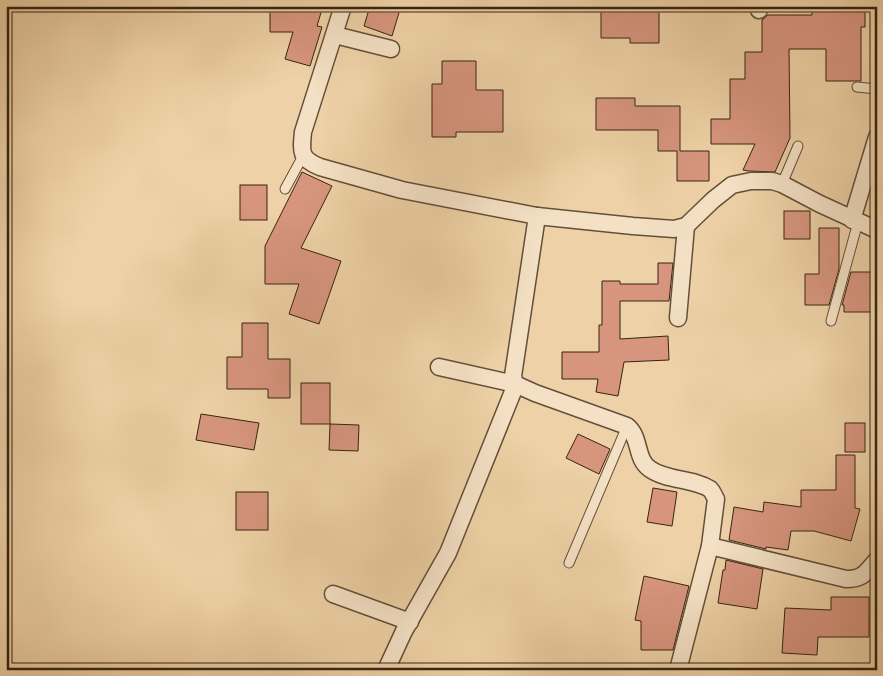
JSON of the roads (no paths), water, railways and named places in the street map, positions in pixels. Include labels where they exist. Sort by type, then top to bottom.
[{"type":"street","points":[[343,6],[303,132],[303,156],[311,163],[320,167],[402,190],[537,216],[674,229],[686,226],[732,185],[761,180],[772,181],[782,184],[877,230]]},
{"type":"street","points":[[335,35],[391,49]]},
{"type":"street","points":[[855,221],[877,137]]},
{"type":"street","points":[[386,670],[448,553],[514,389],[514,376],[537,216]]},
{"type":"street","points":[[678,318],[686,226]]},
{"type":"street","points":[[439,367],[515,384],[535,394],[627,426],[635,437],[643,463],[650,470],[698,484],[710,489],[714,493],[716,499],[710,546],[678,670]]},
{"type":"street","points":[[710,546],[846,580],[862,576],[877,560]]},
{"type":"street","points":[[333,594],[410,622]]},
{"type":"lane","points":[[857,87],[877,89]]},
{"type":"lane","points":[[782,184],[798,146]]},
{"type":"lane","points":[[285,189],[303,156]]},
{"type":"lane","points":[[831,321],[855,221]]},
{"type":"lane","points":[[569,563],[627,426]]}]
